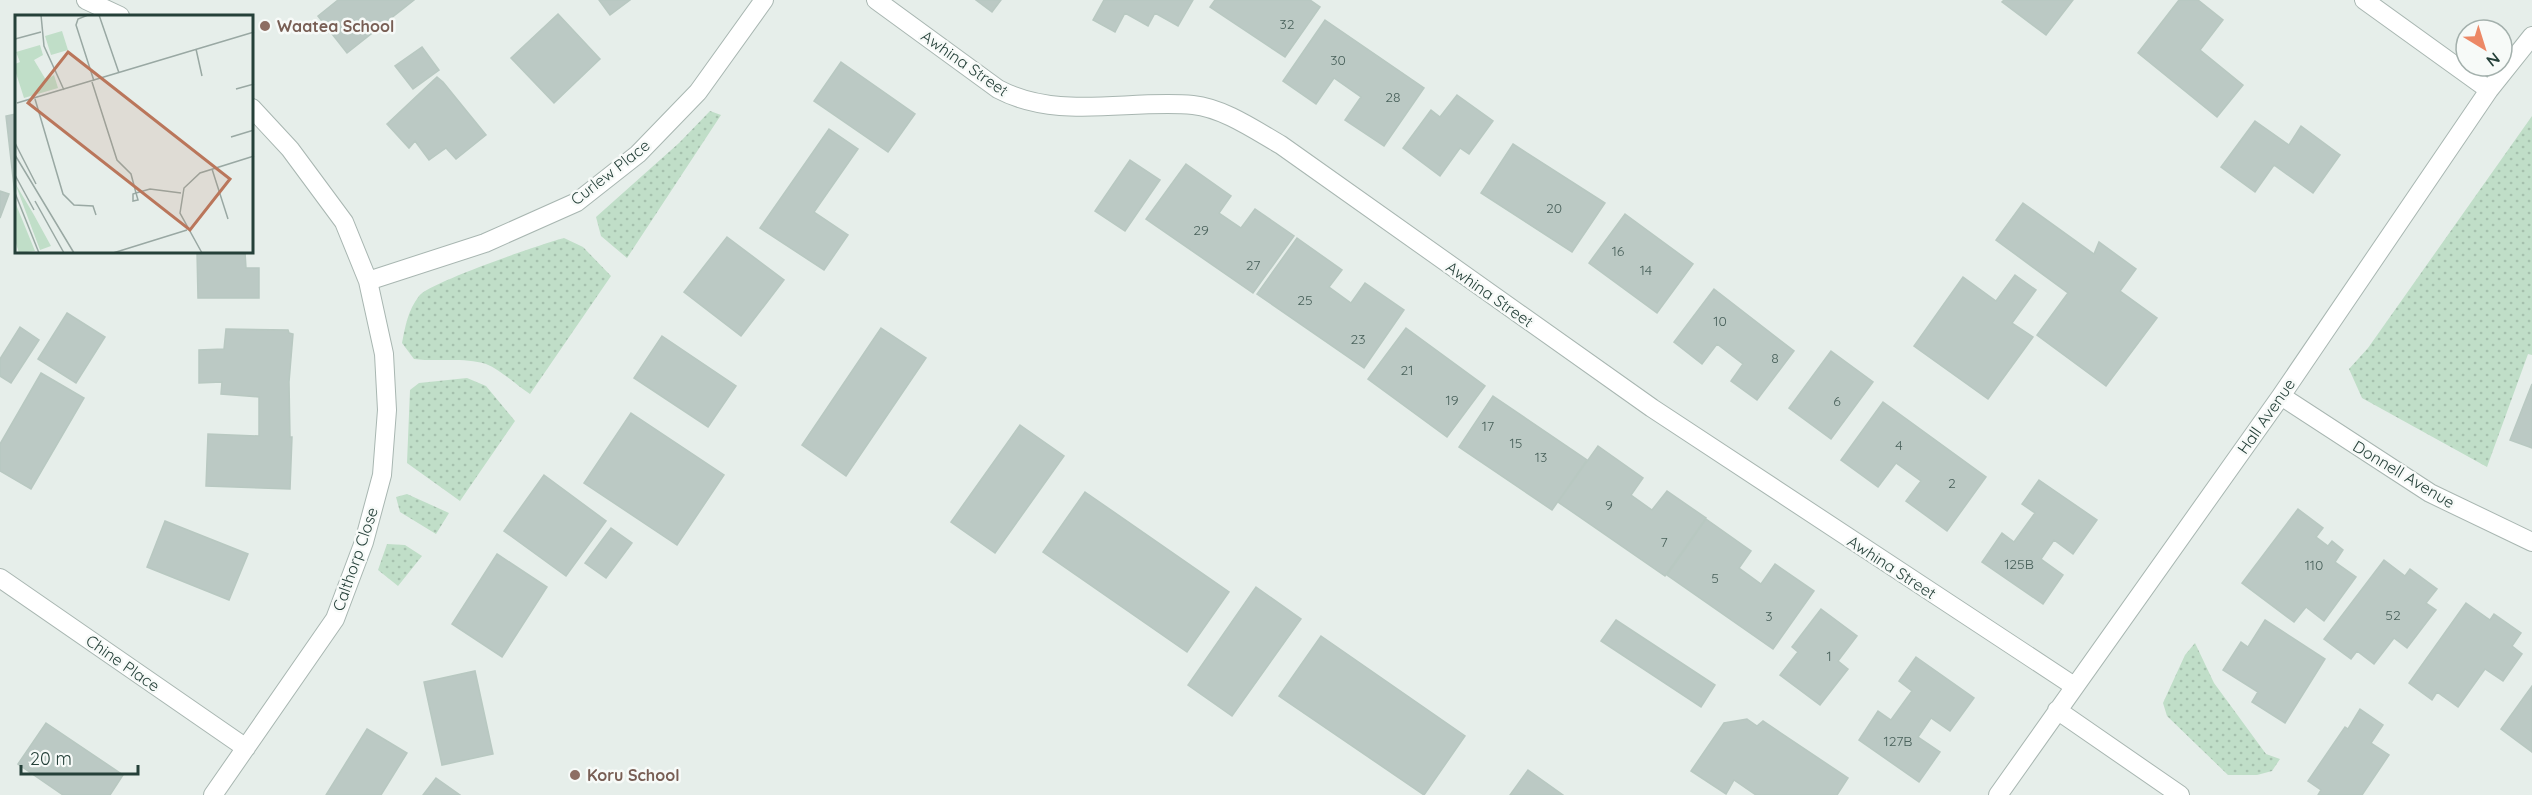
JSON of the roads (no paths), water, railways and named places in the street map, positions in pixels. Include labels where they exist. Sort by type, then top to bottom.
[{"type":"street","points":[[86,0],[118,15]]},
{"type":"street","name":"Curlew Place","points":[[368,281],[485,243],[577,202],[638,154],[698,92],[764,0]]},
{"type":"street","name":"Awhina Street","points":[[876,0],[982,78],[1012,96],[1039,104],[1080,107],[1195,105],[1238,120],[1281,145],[1652,408],[2074,686]]},
{"type":"street","points":[[2364,0],[2489,90]]},
{"type":"street","name":"Hall Avenue","points":[[1998,795],[2281,396],[2489,90],[2532,36]]},
{"type":"street","name":"Calthorp Close","points":[[213,795],[334,619],[364,542],[382,475],[387,410],[384,354],[368,281],[344,222],[290,149],[254,110]]},
{"type":"street","name":"Donnell Avenue","points":[[2281,396],[2430,493],[2532,542]]},
{"type":"street","name":"Chine Place","points":[[0,578],[246,748]]},
{"type":"street","points":[[2057,710],[2180,795]]},
{"type":"place","name":"Waatea School","points":[[265,26]]},
{"type":"place","name":"Koru School","points":[[575,775]]}]
